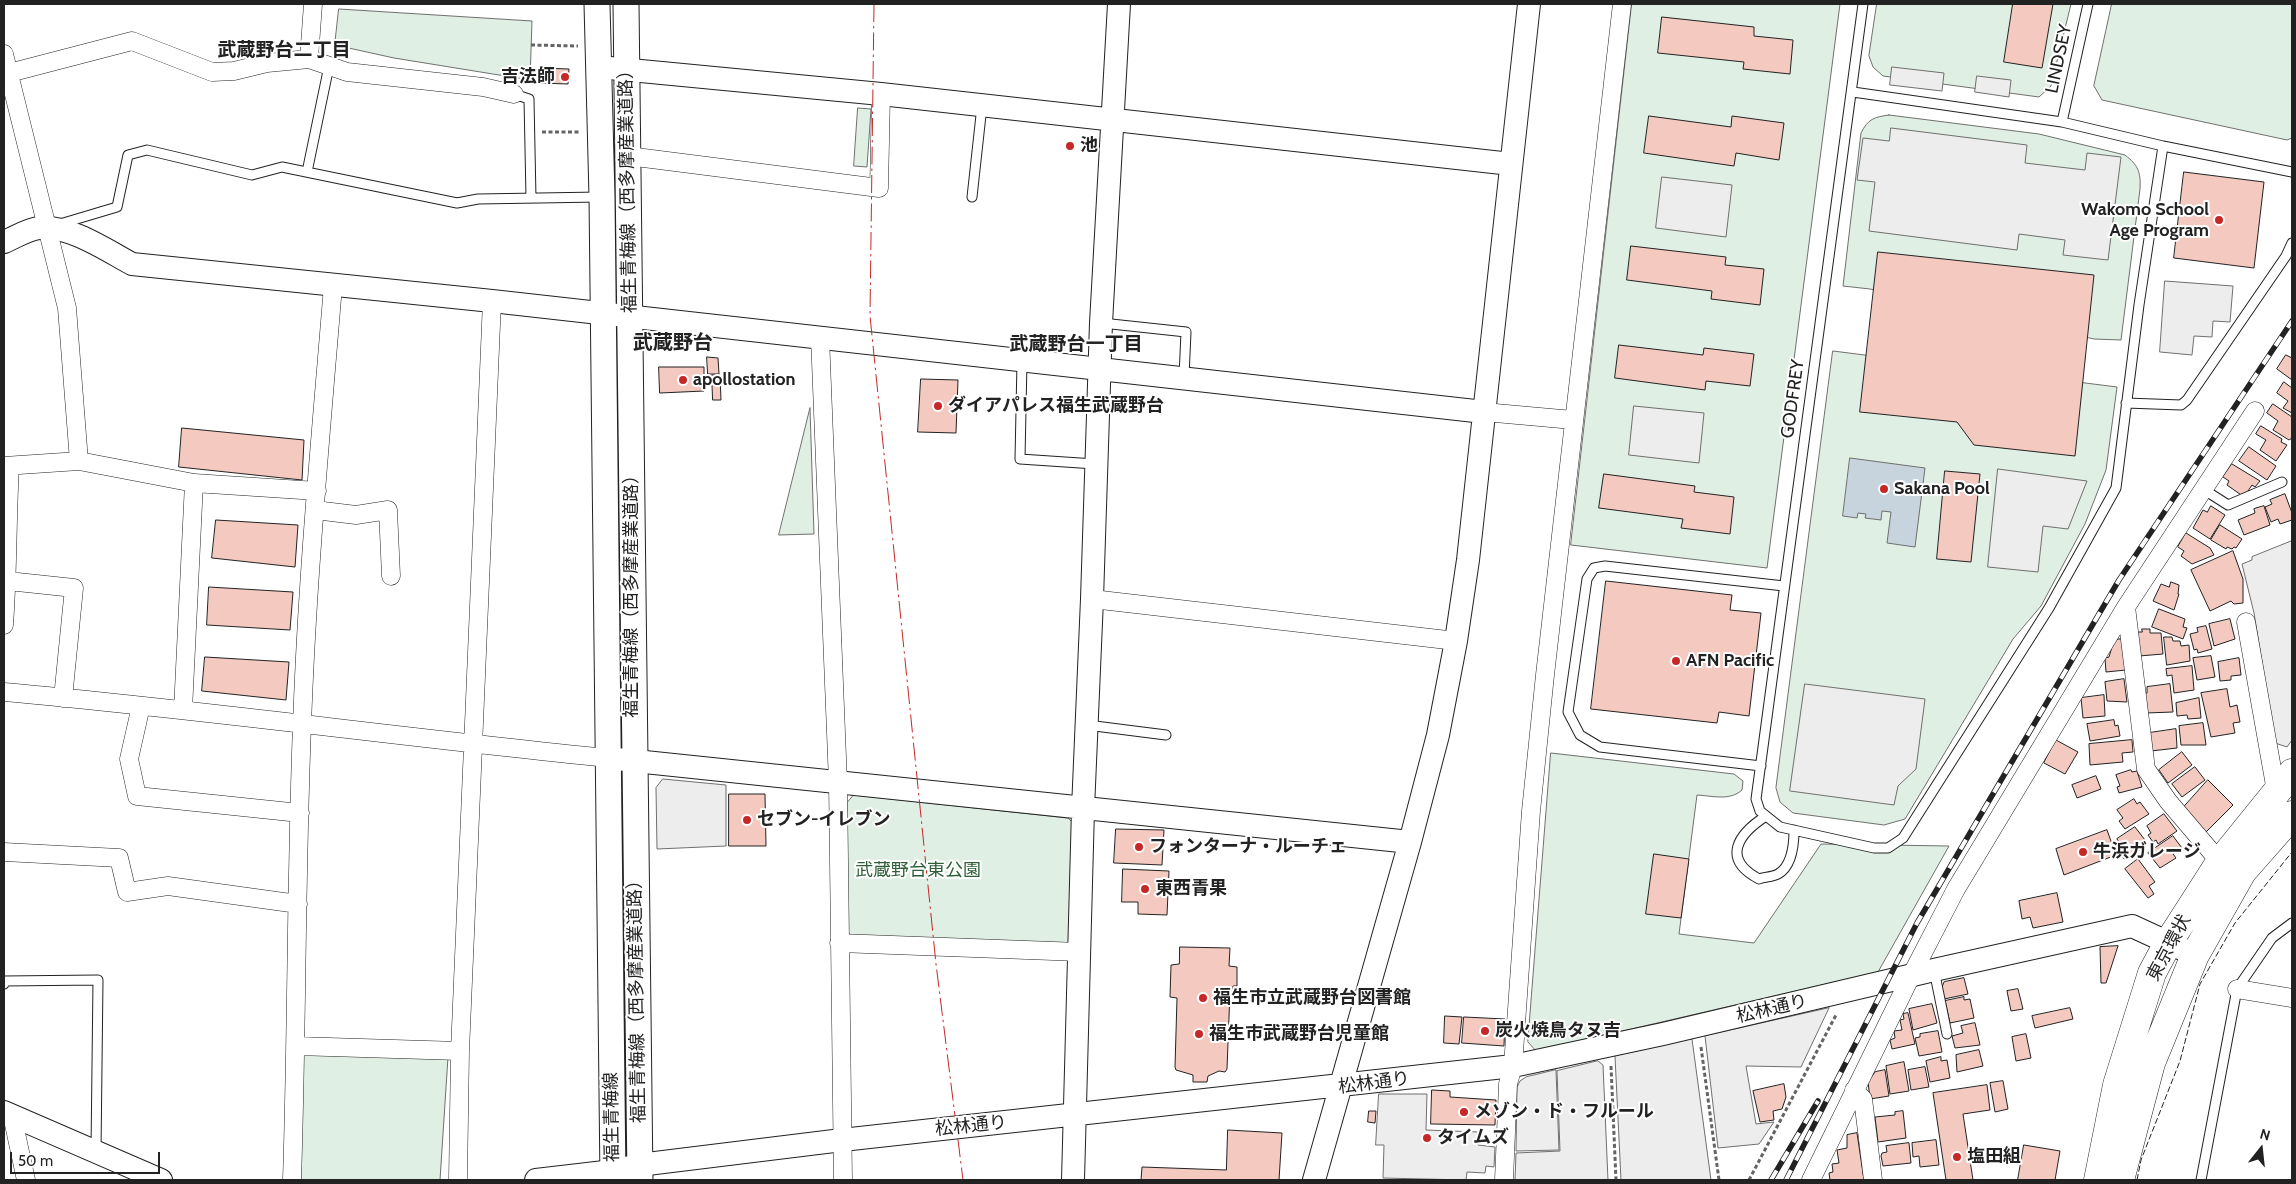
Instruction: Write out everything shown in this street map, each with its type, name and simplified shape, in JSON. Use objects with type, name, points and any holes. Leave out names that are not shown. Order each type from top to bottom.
[{"type":"highway","name":"東京環状","points":[[2098,1180],[2117,1085],[2152,973],[2168,942],[2220,862],[2284,782]]},
{"type":"highway","name":"東京環状","points":[[2120,1180],[2151,1063],[2195,955],[2242,872],[2292,815]]},
{"type":"main road","name":"福生青梅線（西多摩産業道路）","points":[[597,4],[604,315],[612,1054]]},
{"type":"main road","name":"福生青梅線（西多摩産業道路）","points":[[626,4],[640,1173]]},
{"type":"main road","name":"福生青梅線","points":[[612,1054],[613,1176]]},
{"type":"street","points":[[309,59],[313,4]]},
{"type":"street","points":[[1073,1180],[1073,1115],[1092,599],[1095,464],[1101,323],[1120,4]]},
{"type":"street","points":[[1314,1180],[1410,842],[1438,735],[1456,641],[1468,560],[1529,4]]},
{"type":"street","points":[[1504,1180],[1508,1084],[1513,1066],[1531,810],[1573,420],[1622,4]]},
{"type":"street","points":[[9,73],[132,41],[212,72],[234,71],[267,63],[309,59],[347,72],[483,87],[514,94]]},
{"type":"street","points":[[4,54],[9,73],[11,114],[48,228],[67,308],[79,461]]},
{"type":"street","points":[[599,57],[627,68],[1113,119],[1511,164]]},
{"type":"street","points":[[628,156],[879,188],[880,94]]},
{"type":"street","points":[[4,242],[38,228],[48,228],[81,236],[132,264],[492,301],[1484,412],[1573,420]]},
{"type":"street","points":[[292,1180],[302,724],[333,286]]},
{"type":"street","points":[[458,1180],[460,1050],[492,301]]},
{"type":"street","points":[[820,337],[838,782],[842,1180]]},
{"type":"street","points":[[1811,1180],[1854,1090],[1956,889],[2126,607],[2255,411]]},
{"type":"street","points":[[4,625],[8,581],[5,559],[7,466],[79,461],[194,483],[317,491]]},
{"type":"street","points":[[183,710],[194,483]]},
{"type":"street","points":[[316,510],[356,515],[388,510],[391,576]]},
{"type":"street","points":[[8,581],[74,588],[63,698]]},
{"type":"street","points":[[1092,599],[1456,641]]},
{"type":"street","points":[[2126,607],[2146,769],[2168,801],[2220,862]]},
{"type":"street","points":[[2246,622],[2284,782]]},
{"type":"street","points":[[4,692],[183,710],[472,744],[1410,842]]},
{"type":"street","points":[[141,706],[129,759],[137,796],[300,813]]},
{"type":"street","points":[[4,852],[119,858],[128,892],[168,886],[298,904]]},
{"type":"street","name":"松林通り","points":[[536,1180],[640,1173],[842,1140],[1341,1087],[1513,1066],[1610,1046],[2132,926],[2195,955]]},
{"type":"street","points":[[839,943],[1080,952]]},
{"type":"street","points":[[2237,989],[2292,998]]},
{"type":"street","points":[[296,1046],[460,1050]]},
{"type":"street","points":[[1854,1090],[1863,1099],[1873,1180]]},
{"type":"street","points":[[8,1113],[161,1180]]},
{"type":"street","points":[[8,1113],[26,1180]]},
{"type":"lane","name":"GODFREY","points":[[1766,816],[1760,811],[1756,800],[1760,766],[1853,92],[1863,4]]},
{"type":"lane","name":"LINDSEY","points":[[2062,122],[2088,4]]},
{"type":"lane","points":[[307,172],[329,66]]},
{"type":"lane","points":[[1853,92],[2062,122],[2163,146],[2292,172]]},
{"type":"lane","points":[[514,94],[529,99],[531,198]]},
{"type":"lane","points":[[972,197],[982,105]]},
{"type":"lane","points":[[1794,830],[1794,845],[1789,860],[1779,874],[1758,879],[1746,873],[1738,863],[1736,850],[1741,839],[1749,829],[1766,816],[1780,827],[1794,830],[1874,848],[1888,848],[1903,838],[2049,608],[2116,488],[2126,403],[2163,146]]},
{"type":"lane","points":[[48,228],[117,207],[128,155],[147,150],[252,174],[282,167],[457,203],[478,200],[602,197]]},
{"type":"lane","points":[[2126,403],[2180,405],[2187,400],[2286,256],[2292,243]]},
{"type":"lane","points":[[1101,323],[1186,332],[1184,377]]},
{"type":"lane","points":[[1022,360],[1020,459],[1095,464]]},
{"type":"lane","points":[[2203,489],[2228,505],[2282,482]]},
{"type":"lane","points":[[1760,766],[1600,747],[1580,736],[1568,712],[1586,579],[1594,568],[1605,566],[1784,586]]},
{"type":"lane","points":[[1087,725],[1166,735]]},
{"type":"lane","points":[[2201,1180],[2237,989],[2272,938],[2292,923]]},
{"type":"lane","points":[[1934,970],[1947,1034]]},
{"type":"lane","points":[[4,984],[4,981],[98,980],[96,1151]]},
{"type":"path","points":[[531,46],[599,57]]},
{"type":"path","points":[[529,132],[601,132]]},
{"type":"path","points":[[1749,1180],[1839,1010],[1843,992]]},
{"type":"path","points":[[1698,1026],[1719,1180]]},
{"type":"path","points":[[1610,1046],[1616,1180]]},
{"type":"green space","points":[[1632,4],[1840,4],[1767,568],[1571,545]]},
{"type":"green space","points":[[1877,4],[2071,4],[2051,86],[2039,97],[1883,76],[1873,67],[1869,56]]},
{"type":"green space","points":[[2112,4],[2292,4],[2292,138],[2287,140],[2102,100],[2094,86]]},
{"type":"green space","points":[[339,9],[532,21],[530,80],[394,58],[335,45]]},
{"type":"green space","points":[[858,108],[871,109],[867,167],[854,166]]},
{"type":"green space","points":[[1889,115],[2039,134],[2125,155],[2138,169],[2140,189],[2121,340],[2094,339],[1870,289],[1843,286],[1861,133],[1872,120]]},
{"type":"green space","points":[[1833,351],[2117,387],[2106,470],[2085,524],[2041,606],[2013,639],[1905,819],[1884,825],[1793,813],[1780,802],[1776,788]]},
{"type":"green space","points":[[810,408],[814,534],[779,535]]},
{"type":"green space","points":[[1551,753],[1734,774],[1743,781],[1742,790],[1732,796],[1697,795],[1679,934],[1754,943],[1821,844],[1949,846],[1878,972],[1536,1051],[1528,1042]]},
{"type":"green space","name":"武蔵野台東公園","points":[[854,795],[1068,818],[1072,822],[1073,939],[1066,945],[853,937],[846,931],[847,803]]},
{"type":"green space","points":[[300,1053],[448,1057],[440,1180],[299,1180]]},
{"type":"shaded area","points":[[1892,67],[1944,73],[1942,91],[1890,85]]},
{"type":"shaded area","points":[[1977,76],[2011,80],[2009,97],[1975,92]]},
{"type":"shaded area","points":[[1891,128],[2027,145],[2025,163],[2085,170],[2087,153],[2121,157],[2108,260],[2063,255],[2065,240],[2019,234],[2017,250],[1869,231],[1875,182],[1857,180],[1863,138],[1889,141]]},
{"type":"shaded area","points":[[1662,177],[1732,185],[1726,237],[1656,228]]},
{"type":"shaded area","points":[[2165,281],[2233,286],[2230,322],[2213,321],[2212,337],[2194,336],[2192,355],[2160,352]]},
{"type":"shaded area","points":[[1634,406],[1704,413],[1699,463],[1629,455]]},
{"type":"shaded area","name":"Sakana Pool","points":[[1850,458],[1925,468],[1915,547],[1887,543],[1891,512],[1882,511],[1881,520],[1865,518],[1866,514],[1858,513],[1857,518],[1843,516]]},
{"type":"shaded area","points":[[1998,469],[2087,481],[2068,529],[2043,526],[2038,572],[1988,567]]},
{"type":"shaded area","points":[[2292,541],[2292,740],[2287,747],[2275,743],[2254,613],[2242,564],[2252,560],[2252,557]]},
{"type":"shaded area","points":[[1805,684],[1925,699],[1916,769],[1898,786],[1894,805],[1790,791]]},
{"type":"shaded area","points":[[663,779],[726,785],[726,846],[657,849],[656,788]]},
{"type":"shaded area","points":[[1829,1008],[1801,1067],[1746,1066],[1756,1124],[1774,1122],[1759,1144],[1718,1148],[1705,1036]]},
{"type":"shaded area","points":[[1692,1039],[1711,1180],[1621,1180],[1615,1056]]},
{"type":"shaded area","points":[[1598,1061],[1603,1065],[1608,1180],[1515,1180],[1516,1153],[1560,1151],[1557,1071]]},
{"type":"shaded area","points":[[1556,1070],[1559,1150],[1516,1151],[1517,1087],[1520,1081],[1526,1077]]},
{"type":"shaded area","name":"タイムズ","points":[[1379,1094],[1427,1094],[1426,1130],[1479,1132],[1478,1145],[1495,1147],[1494,1167],[1486,1166],[1485,1173],[1467,1172],[1466,1180],[1383,1178],[1384,1145],[1376,1145]]},
{"type":"building","points":[[2013,4],[2053,4],[2042,68],[2004,62]]},
{"type":"building","points":[[1662,17],[1754,27],[1754,36],[1793,40],[1790,74],[1743,69],[1744,62],[1658,53]]},
{"type":"building","points":[[540,68],[569,69],[568,84],[539,83]]},
{"type":"building","points":[[1649,116],[1731,127],[1732,116],[1784,123],[1779,160],[1736,153],[1734,166],[1644,153]]},
{"type":"building","name":"Wakomo School Age Program","points":[[2184,172],[2264,182],[2254,268],[2174,258]]},
{"type":"building","points":[[1631,246],[1726,257],[1725,265],[1764,269],[1760,305],[1711,299],[1712,291],[1627,280]]},
{"type":"building","points":[[1878,252],[2094,275],[2075,456],[1974,445],[1957,422],[1860,412]]},
{"type":"building","points":[[1619,345],[1703,355],[1704,348],[1754,354],[1750,386],[1706,381],[1705,390],[1615,378]]},
{"type":"building","points":[[2286,355],[2292,358],[2292,380],[2277,369]]},
{"type":"building","points":[[707,357],[718,358],[719,374],[708,374]]},
{"type":"building","points":[[659,367],[704,367],[704,391],[660,393]]},
{"type":"building","points":[[712,375],[720,375],[721,400],[713,400]]},
{"type":"building","name":"ダイアパレス福生武蔵野台","points":[[921,379],[958,380],[956,433],[918,432]]},
{"type":"building","points":[[2284,382],[2292,388],[2292,413],[2283,408],[2288,401],[2277,393]]},
{"type":"building","points":[[2273,404],[2292,417],[2292,438],[2289,440],[2273,430],[2278,421],[2267,413]]},
{"type":"building","points":[[2261,426],[2282,439],[2281,442],[2287,445],[2276,461],[2260,450],[2266,440],[2256,434]]},
{"type":"building","points":[[182,428],[304,440],[302,480],[179,467]]},
{"type":"building","points":[[2249,447],[2276,466],[2267,480],[2239,461]]},
{"type":"building","points":[[2232,464],[2260,481],[2255,487],[2252,485],[2244,497],[2227,485],[2229,481],[2223,477]]},
{"type":"building","points":[[1945,471],[1980,474],[1971,562],[1937,559]]},
{"type":"building","points":[[1604,474],[1695,486],[1694,492],[1734,497],[1730,534],[1681,528],[1683,519],[1599,508]]},
{"type":"building","points":[[2285,494],[2292,513],[2292,520],[2280,524],[2278,519],[2271,522],[2265,507],[2272,504],[2270,500]]},
{"type":"building","points":[[2211,506],[2225,515],[2210,539],[2193,528],[2203,510],[2207,512]]},
{"type":"building","points":[[2264,506],[2270,525],[2244,535],[2238,520],[2255,513],[2254,509]]},
{"type":"building","points":[[216,520],[298,525],[295,567],[212,558]]},
{"type":"building","points":[[2220,525],[2242,539],[2236,548],[2227,547],[2226,549],[2211,540]]},
{"type":"building","points":[[2186,533],[2210,548],[2214,555],[2192,564],[2181,556],[2184,551],[2178,547]]},
{"type":"building","points":[[2233,551],[2243,579],[2243,603],[2234,604],[2231,601],[2210,611],[2191,570]]},
{"type":"building","name":"AFN Pacific","points":[[1606,581],[1732,595],[1730,610],[1761,613],[1749,716],[1719,712],[1717,723],[1591,709]]},
{"type":"building","points":[[2171,582],[2179,585],[2179,594],[2174,610],[2153,601],[2161,584],[2169,587]]},
{"type":"building","points":[[209,587],[293,592],[290,630],[207,625]]},
{"type":"building","points":[[2159,609],[2185,619],[2183,627],[2187,628],[2183,639],[2152,627]]},
{"type":"building","points":[[2230,619],[2235,639],[2214,646],[2209,624]]},
{"type":"building","points":[[2206,626],[2212,649],[2198,653],[2197,649],[2194,650],[2190,634],[2198,632],[2197,628]]},
{"type":"building","points":[[2142,629],[2150,629],[2150,633],[2161,633],[2163,654],[2139,656],[2137,632],[2142,632]]},
{"type":"building","points":[[2164,637],[2172,637],[2173,641],[2180,641],[2181,646],[2189,645],[2190,661],[2167,665]]},
{"type":"building","points":[[2123,639],[2126,670],[2106,672],[2105,658],[2109,657],[2114,640]]},
{"type":"building","points":[[2211,656],[2215,677],[2197,680],[2193,658]]},
{"type":"building","points":[[205,657],[289,662],[286,700],[202,691]]},
{"type":"building","points":[[2239,658],[2241,675],[2231,676],[2231,680],[2220,681],[2218,662]]},
{"type":"building","points":[[2192,666],[2194,690],[2174,693],[2172,675],[2167,676],[2166,669]]},
{"type":"building","points":[[2124,679],[2127,702],[2107,701],[2105,682]]},
{"type":"building","points":[[2170,684],[2173,712],[2146,713],[2144,694],[2147,693],[2147,687]]},
{"type":"building","points":[[2227,689],[2230,707],[2237,705],[2240,722],[2233,723],[2235,733],[2211,737],[2201,693]]},
{"type":"building","points":[[2104,695],[2105,716],[2083,718],[2081,698]]},
{"type":"building","points":[[2199,698],[2201,718],[2188,719],[2187,715],[2177,716],[2176,703]]},
{"type":"building","points":[[2114,720],[2115,726],[2118,725],[2120,736],[2090,741],[2087,724]]},
{"type":"building","points":[[2203,723],[2206,745],[2181,745],[2179,726]]},
{"type":"building","points":[[2176,729],[2177,748],[2151,751],[2149,733]]},
{"type":"building","points":[[2056,740],[2078,752],[2065,774],[2044,763]]},
{"type":"building","points":[[2132,740],[2133,752],[2122,753],[2123,762],[2090,765],[2089,744]]},
{"type":"building","points":[[2182,752],[2192,765],[2168,783],[2159,770]]},
{"type":"building","points":[[2195,767],[2205,780],[2182,797],[2172,784]]},
{"type":"building","points":[[2131,770],[2132,772],[2137,771],[2142,787],[2119,793],[2117,787],[2120,786],[2116,775]]},
{"type":"building","points":[[2096,776],[2101,789],[2077,798],[2072,785]]},
{"type":"building","points":[[2208,780],[2233,805],[2206,832],[2183,808]]},
{"type":"building","name":"セブン-イレブン","points":[[729,794],[765,794],[766,846],[729,846]]},
{"type":"building","points":[[2134,799],[2137,804],[2140,802],[2149,814],[2125,829],[2119,821],[2123,818],[2117,810]]},
{"type":"building","points":[[2164,814],[2177,831],[2158,844],[2156,840],[2153,842],[2148,835],[2151,833],[2147,826]]},
{"type":"building","points":[[2135,827],[2145,840],[2139,845],[2141,849],[2124,859],[2117,847],[2121,845],[2117,839]]},
{"type":"building","name":"フォンターナ・ルーチェ","points":[[1116,829],[1164,830],[1162,865],[1114,863]]},
{"type":"building","points":[[2107,830],[2116,855],[2064,875],[2056,849]]},
{"type":"building","points":[[2173,836],[2182,848],[2173,854],[2176,858],[2160,868],[2148,853]]},
{"type":"building","points":[[1654,854],[1689,859],[1681,918],[1646,914]]},
{"type":"building","points":[[2138,859],[2155,882],[2149,886],[2154,894],[2148,898],[2125,869]]},
{"type":"building","points":[[1123,869],[1169,871],[1167,915],[1138,914],[1138,902],[1122,902]]},
{"type":"building","points":[[2057,893],[2063,922],[2033,928],[2030,917],[2022,919],[2019,901]]},
{"type":"building","points":[[2118,946],[2106,983],[2101,983],[2100,947]]},
{"type":"building","points":[[1180,947],[1230,948],[1229,966],[1237,967],[1237,986],[1233,986],[1233,991],[1230,991],[1227,1069],[1225,1072],[1219,1071],[1208,1076],[1207,1082],[1193,1082],[1193,1075],[1176,1070],[1175,1067],[1177,998],[1170,997],[1171,965],[1179,964]]},
{"type":"building","points":[[1964,978],[1968,994],[1944,999],[1942,987],[1944,982]]},
{"type":"building","points":[[2018,989],[2023,1009],[2011,1011],[2007,991]]},
{"type":"building","points":[[1964,997],[1964,1000],[1970,999],[1974,1018],[1950,1023],[1945,1001]]},
{"type":"building","points":[[1932,1004],[1937,1023],[1913,1030],[1909,1009]]},
{"type":"building","points":[[2070,1008],[2073,1019],[2035,1028],[2032,1016]]},
{"type":"building","points":[[1908,1013],[1915,1044],[1892,1049],[1890,1040],[1895,1038],[1894,1031],[1902,1030],[1900,1020],[1904,1019],[1903,1014]]},
{"type":"building","points":[[1445,1016],[1462,1017],[1459,1044],[1444,1043]]},
{"type":"building","points":[[1464,1017],[1505,1019],[1504,1046],[1462,1043]]},
{"type":"building","points":[[1975,1023],[1980,1045],[1955,1048],[1952,1036],[1963,1033],[1961,1026]]},
{"type":"building","points":[[1938,1031],[1942,1052],[1919,1056],[1915,1038],[1920,1037],[1920,1034]]},
{"type":"building","points":[[2026,1034],[2031,1058],[2016,1061],[2012,1037]]},
{"type":"building","points":[[1979,1050],[1983,1066],[1957,1072],[1956,1055]]},
{"type":"building","points":[[1941,1057],[1941,1061],[1947,1060],[1950,1078],[1930,1082],[1926,1061]]},
{"type":"building","points":[[1904,1062],[1909,1091],[1890,1094],[1886,1066]]},
{"type":"building","points":[[1925,1067],[1929,1087],[1911,1090],[1908,1070]]},
{"type":"building","points":[[1885,1070],[1889,1096],[1870,1099],[1868,1082],[1875,1072]]},
{"type":"building","points":[[2003,1081],[2008,1109],[1995,1112],[1990,1083]]},
{"type":"building","points":[[1784,1084],[1786,1097],[1782,1109],[1773,1111],[1774,1120],[1760,1122],[1753,1091]]},
{"type":"building","points":[[1987,1085],[1990,1110],[1963,1114],[1973,1180],[1946,1180],[1933,1093]]},
{"type":"building","name":"メゾン・ド・フルール","points":[[1432,1090],[1450,1091],[1450,1097],[1496,1100],[1495,1125],[1431,1124]]},
{"type":"building","points":[[1369,1111],[1376,1111],[1375,1123],[1368,1122]]},
{"type":"building","points":[[1903,1111],[1906,1138],[1878,1142],[1875,1117],[1895,1115],[1895,1112]]},
{"type":"building","points":[[1228,1130],[1282,1133],[1279,1180],[1141,1180],[1142,1167],[1226,1170]]},
{"type":"building","points":[[1857,1133],[1864,1180],[1830,1180],[1829,1173],[1833,1172],[1832,1164],[1839,1163],[1837,1150],[1847,1148],[1847,1135]]},
{"type":"building","points":[[1936,1140],[1939,1165],[1920,1167],[1919,1156],[1913,1157],[1912,1143]]},
{"type":"building","points":[[1909,1143],[1911,1163],[1883,1166],[1881,1156],[1882,1153],[1887,1152],[1886,1146]]},
{"type":"building","points":[[2024,1145],[2060,1151],[2055,1180],[2018,1180]]},
{"type":"railway","points":[[1786,1180],[1917,923],[2119,580],[2292,321]]},
{"type":"railway","points":[[1771,1180],[1818,1101]]},
{"type":"fence","points":[[2137,1180],[2141,1160],[2180,1061],[2200,984],[2235,923],[2292,852]]},
{"type":"power","points":[[874,4],[870,316],[936,964],[963,1180]]},
{"type":"place","name":"吉法師","points":[[565,77]]},
{"type":"place","name":"池","points":[[1070,146]]},
{"type":"place","name":"Wakomo School Age Program","points":[[2219,220]]},
{"type":"place","name":"apollostation","points":[[683,380]]},
{"type":"place","name":"ダイアパレス福生武蔵野台","points":[[938,406]]},
{"type":"place","name":"Sakana Pool","points":[[1884,489]]},
{"type":"place","name":"AFN Pacific","points":[[1676,661]]},
{"type":"place","name":"セブン-イレブン","points":[[747,820]]},
{"type":"place","name":"フォンターナ・ルーチェ","points":[[1139,847]]},
{"type":"place","name":"牛浜ガレージ","points":[[2083,852]]},
{"type":"place","name":"東西青果","points":[[1145,889]]},
{"type":"place","name":"福生市立武蔵野台図書館","points":[[1203,998]]},
{"type":"place","name":"炭火焼鳥タヌ吉","points":[[1485,1031]]},
{"type":"place","name":"福生市武蔵野台児童館","points":[[1199,1034]]},
{"type":"place","name":"メゾン・ド・フルール","points":[[1464,1112]]},
{"type":"place","name":"タイムズ","points":[[1427,1138]]},
{"type":"place","name":"塩田組","points":[[1957,1157]]},
{"type":"district","name":"武蔵野台二丁目","points":[[284,50]]},
{"type":"district","name":"武蔵野台","points":[[673,343]]},
{"type":"district","name":"武蔵野台一丁目","points":[[1076,344]]}]
